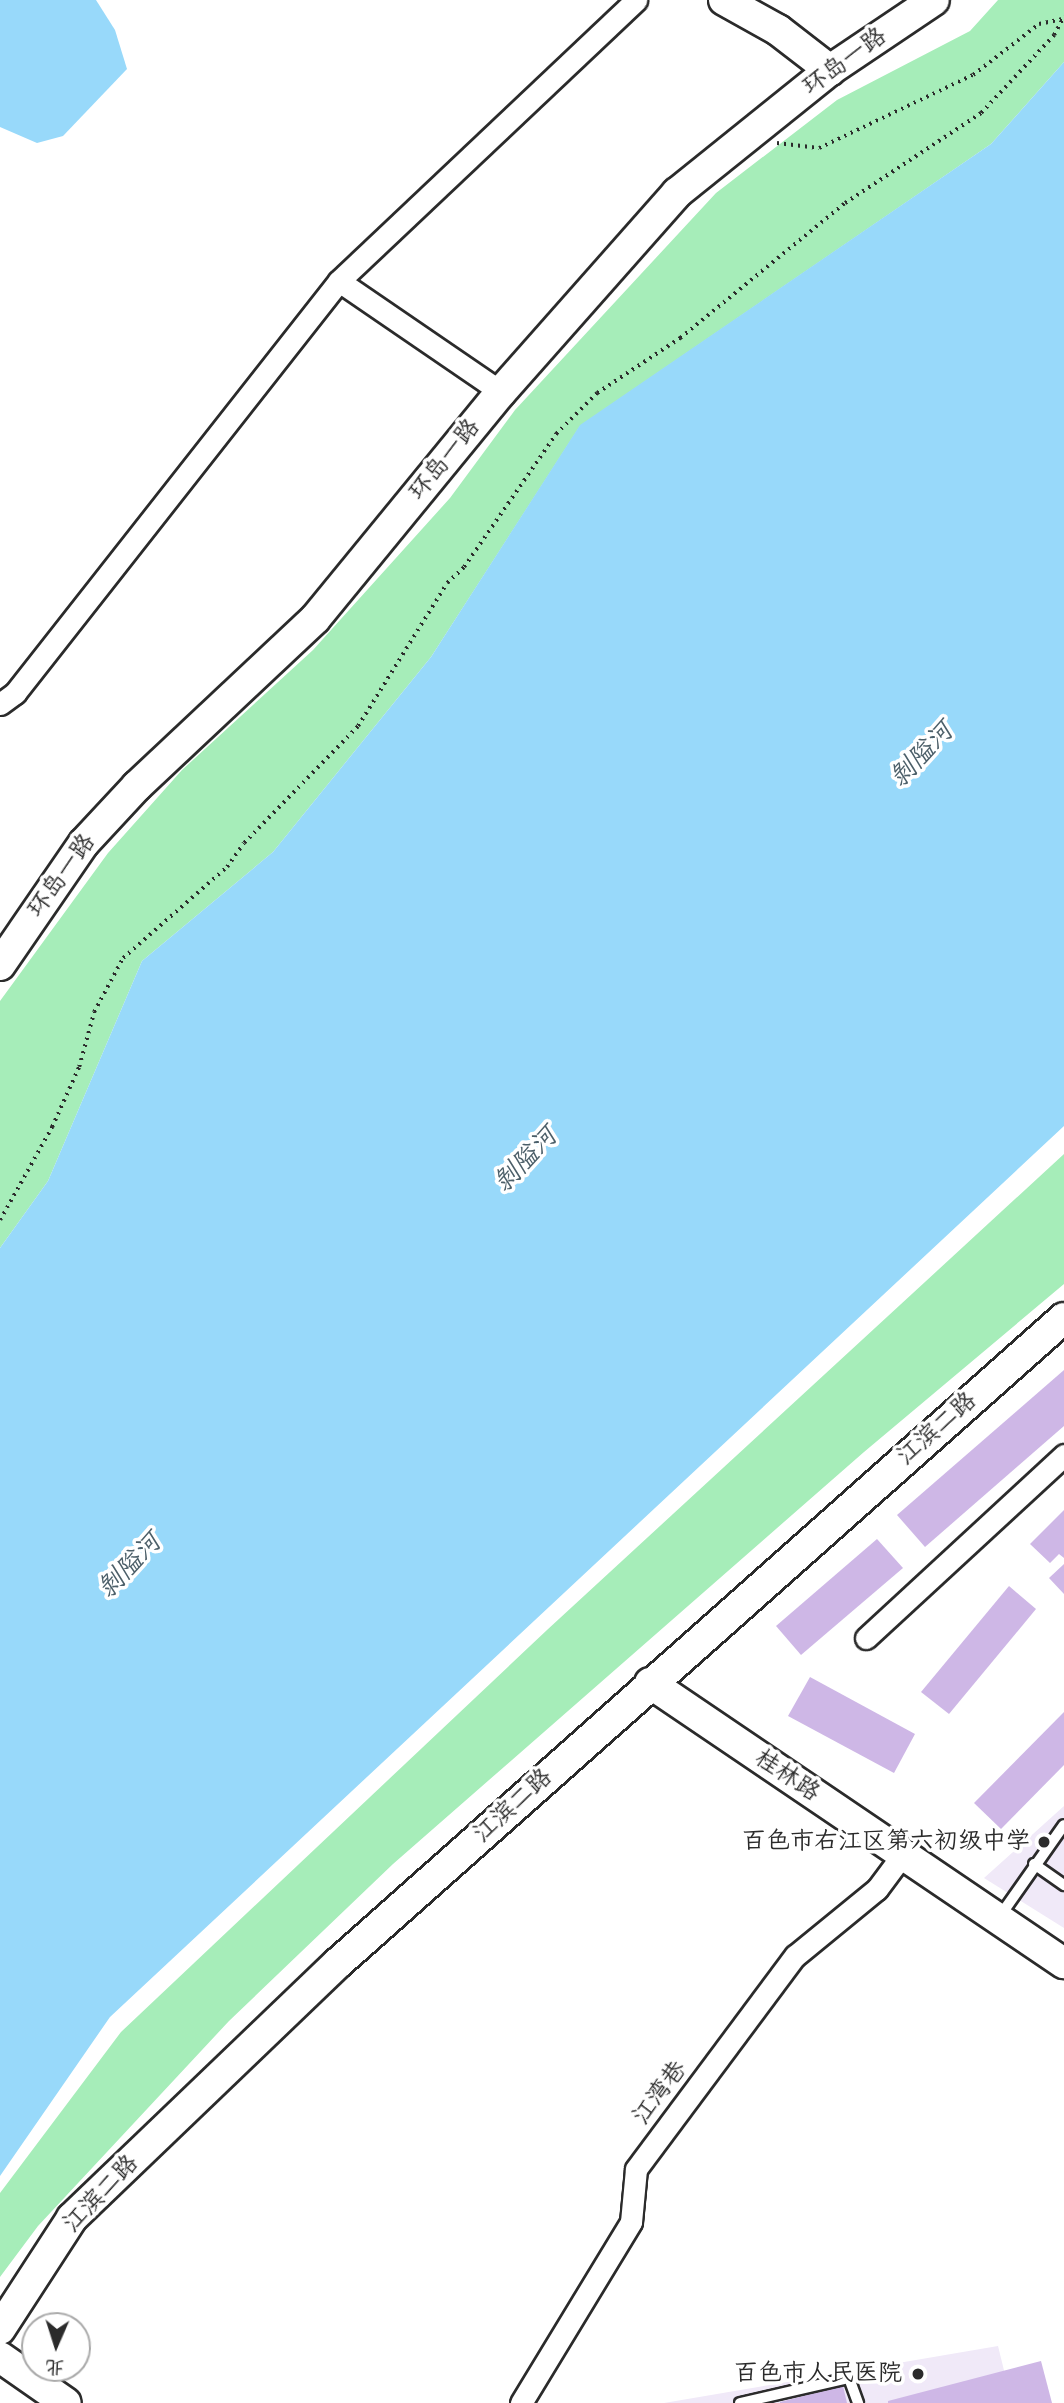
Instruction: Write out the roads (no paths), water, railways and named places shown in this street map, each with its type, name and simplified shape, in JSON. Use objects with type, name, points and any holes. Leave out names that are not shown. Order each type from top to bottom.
[{"type":"street","points":[[0,704],[15,693],[339,281],[636,0]]},
{"type":"street","points":[[724,0],[778,30],[830,70]]},
{"type":"street","name":"环岛一路","points":[[0,965],[84,843],[137,786],[315,620],[501,392],[677,193],[830,70],[934,0]]},
{"type":"street","points":[[339,281],[501,392]]},
{"type":"street","name":"江滨二路","points":[[0,2329],[72,2218],[338,1963],[650,1683],[1064,1318]]},
{"type":"street","points":[[866,1637],[1064,1455]]},
{"type":"street","name":"桂林路","points":[[650,1683],[1064,1963]]},
{"type":"street","name":"江湾巷","points":[[521,2403],[631,2222],[636,2169],[795,1956],[877,1889],[903,1854]]},
{"type":"street","points":[[0,2357],[66,2403]]},
{"type":"lane","points":[[998,1918],[1064,1825]]},
{"type":"lane","points":[[1034,1864],[1064,1885]]},
{"type":"lane","points":[[740,2403],[849,2378],[858,2403]]},
{"type":"water","points":[[0,0],[96,0],[115,30],[127,69],[63,136],[37,143],[0,127]]},
{"type":"water","name":"剥隘河","points":[[1064,62],[1064,1126],[110,2017],[0,2176],[0,1248],[48,1181],[142,961],[273,852],[431,657],[580,425],[991,144]]},
{"type":"place","name":"百色市右江区第六初级中学","points":[[1044,1842]]},
{"type":"place","name":"百色市人民医院","points":[[918,2374]]}]
